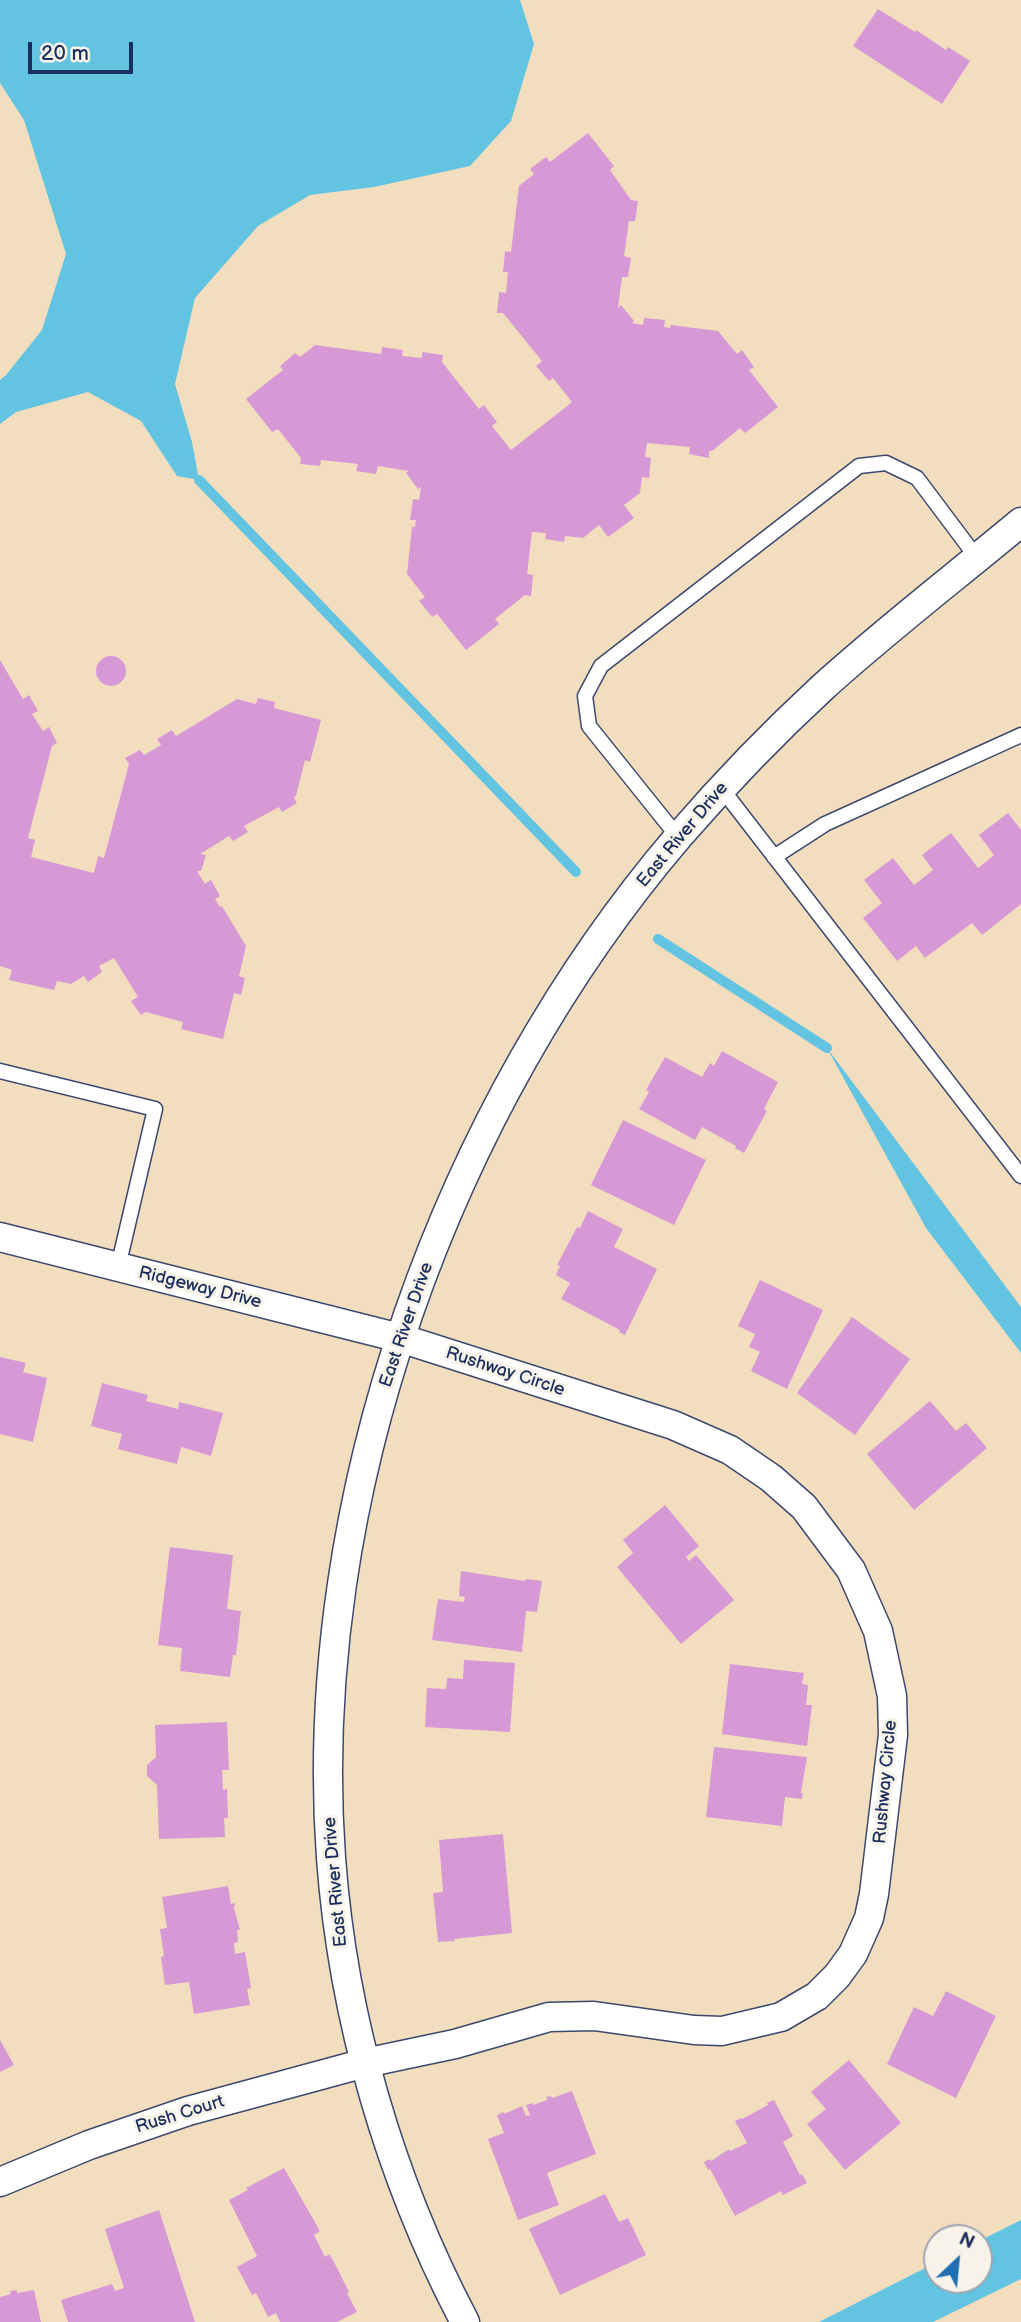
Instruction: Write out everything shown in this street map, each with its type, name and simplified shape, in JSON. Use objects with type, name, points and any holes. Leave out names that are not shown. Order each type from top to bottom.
[{"type":"street","name":"East River Drive","points":[[465,2322],[443,2280],[403,2184],[365,2063],[342,1950],[331,1859],[328,1754],[334,1650],[345,1567],[365,1464],[400,1338],[446,1215],[490,1120],[555,1007],[614,919],[678,838],[748,760],[824,687],[1021,522]]},
{"type":"street","name":"Ridgeway Drive","points":[[0,1237],[400,1338]]},
{"type":"street","name":"Rushway Circle","points":[[365,2063],[455,2044],[549,2017],[593,2016],[694,2030],[722,2031],[781,2017],[817,1996],[837,1976],[853,1954],[869,1918],[880,1853],[893,1735],[892,1696],[878,1631],[862,1590],[851,1570],[804,1507],[771,1478],[730,1450],[674,1425],[400,1338]]},
{"type":"street","name":"Rush Court","points":[[0,2182],[89,2145],[188,2111],[365,2063]]},
{"type":"lane","points":[[678,838],[589,726],[585,696],[601,666],[859,466],[886,463],[917,478],[977,558]]},
{"type":"lane","points":[[774,857],[825,824],[1021,735]]},
{"type":"lane","points":[[722,789],[1021,1176]]},
{"type":"lane","points":[[0,1071],[155,1109],[118,1267]]},
{"type":"water","points":[[0,0],[520,0],[534,44],[511,121],[470,166],[374,187],[310,195],[258,226],[195,298],[175,384],[192,442],[199,480],[177,476],[141,421],[88,392],[16,412],[0,424],[0,380],[42,330],[66,254],[24,120],[0,83]]},
{"type":"water","points":[[827,1048],[1021,1307],[1021,1353],[926,1228]]},
{"type":"water","points":[[1021,2220],[1021,2279],[993,2293],[993,2234]]},
{"type":"water","points":[[923,2269],[923,2294],[990,2294],[933,2322],[819,2322]]},
{"type":"building","points":[[878,9],[946,50],[948,47],[970,61],[942,104],[853,46]]},
{"type":"building","points":[[588,133],[614,166],[610,170],[631,200],[638,201],[635,221],[629,221],[624,256],[631,258],[628,277],[622,277],[618,308],[621,305],[634,321],[632,323],[643,325],[644,318],[665,320],[664,327],[670,328],[671,325],[718,331],[737,354],[742,350],[754,367],[749,370],[778,407],[745,433],[740,428],[709,451],[709,458],[689,454],[690,447],[647,443],[645,457],[651,458],[649,478],[642,477],[640,493],[624,505],[634,518],[608,537],[599,525],[583,538],[565,536],[564,542],[545,539],[546,533],[532,532],[527,574],[533,575],[531,596],[525,595],[495,619],[499,624],[466,650],[437,614],[432,617],[419,601],[425,597],[407,574],[412,527],[415,527],[416,520],[410,520],[413,499],[419,500],[421,487],[418,489],[406,473],[409,471],[378,466],[376,474],[356,471],[358,464],[321,460],[320,466],[300,464],[301,458],[278,429],[272,432],[246,399],[283,370],[280,366],[295,353],[300,357],[315,345],[381,354],[382,347],[403,350],[402,356],[422,358],[422,352],[443,355],[442,362],[479,409],[484,405],[497,422],[492,426],[511,450],[572,402],[553,378],[549,381],[536,366],[542,361],[503,313],[497,313],[499,292],[506,293],[508,272],[503,272],[505,251],[511,252],[519,186],[534,174],[530,169],[546,157],[550,162]]},
{"type":"building","points":[[111,656],[121,661],[126,671],[121,681],[111,686],[101,681],[96,671],[101,661]]},
{"type":"building","points":[[0,660],[23,699],[29,695],[38,711],[32,714],[43,731],[49,727],[57,743],[52,746],[28,838],[35,840],[31,857],[94,873],[98,856],[104,858],[129,764],[125,758],[140,750],[144,755],[161,745],[157,739],[172,730],[176,736],[237,699],[256,704],[258,698],[275,702],[274,708],[321,720],[310,762],[305,760],[294,798],[297,803],[282,812],[279,807],[244,826],[248,832],[233,841],[229,836],[200,854],[206,855],[201,871],[197,871],[205,884],[211,880],[220,896],[215,899],[246,946],[239,976],[245,978],[241,995],[234,993],[223,1039],[181,1029],[183,1022],[146,1012],[141,1015],[131,1001],[138,997],[114,958],[99,966],[102,972],[88,982],[84,976],[71,984],[57,981],[54,990],[9,980],[12,970],[0,966]]},
{"type":"building","points":[[1008,813],[1021,830],[1021,904],[982,935],[972,923],[925,958],[916,946],[897,961],[863,918],[882,903],[864,880],[893,858],[914,885],[933,870],[922,855],[951,833],[978,868],[994,855],[979,835]]},
{"type":"building","points":[[722,1051],[778,1082],[764,1109],[767,1111],[744,1153],[702,1127],[695,1140],[639,1109],[649,1092],[646,1090],[665,1057],[702,1077],[710,1063],[714,1066]]},
{"type":"building","points":[[623,1120],[706,1160],[674,1225],[591,1185]]},
{"type":"building","points":[[588,1211],[623,1229],[614,1247],[657,1269],[625,1335],[561,1299],[570,1283],[556,1275],[560,1266],[557,1265]]},
{"type":"building","points":[[760,1280],[823,1310],[787,1389],[751,1371],[760,1352],[749,1347],[755,1334],[738,1326]]},
{"type":"building","points":[[852,1317],[910,1359],[855,1435],[797,1393]]},
{"type":"building","points":[[0,1357],[26,1363],[23,1372],[47,1378],[33,1442],[0,1434]]},
{"type":"building","points":[[102,1383],[148,1395],[146,1401],[178,1409],[179,1402],[223,1413],[211,1456],[181,1447],[177,1464],[118,1449],[122,1434],[91,1426]]},
{"type":"building","points":[[930,1401],[956,1431],[966,1423],[987,1448],[914,1510],[867,1454]]},
{"type":"building","points":[[665,1505],[699,1546],[686,1557],[689,1561],[696,1555],[734,1600],[681,1644],[617,1567],[633,1553],[623,1540]]},
{"type":"building","points":[[170,1547],[233,1555],[227,1609],[241,1611],[236,1655],[233,1655],[230,1677],[180,1671],[182,1648],[158,1645]]},
{"type":"building","points":[[461,1571],[542,1581],[537,1612],[526,1611],[522,1652],[432,1640],[438,1599],[464,1602],[465,1597],[459,1596]]},
{"type":"building","points":[[464,1660],[515,1663],[510,1732],[425,1727],[427,1688],[446,1689],[447,1678],[463,1679]]},
{"type":"building","points":[[730,1664],[804,1673],[802,1684],[808,1685],[806,1705],[812,1705],[807,1746],[722,1734]]},
{"type":"building","points":[[227,1722],[229,1770],[222,1770],[223,1790],[227,1789],[228,1818],[224,1818],[225,1837],[159,1839],[157,1785],[147,1776],[147,1765],[156,1757],[155,1725]]},
{"type":"building","points":[[714,1747],[807,1757],[802,1799],[785,1797],[782,1826],[706,1817]]},
{"type":"building","points":[[503,1834],[512,1933],[438,1942],[433,1893],[443,1892],[439,1840]]},
{"type":"building","points":[[228,1886],[231,1904],[235,1903],[240,1930],[237,1930],[238,1942],[234,1943],[235,1954],[245,1952],[251,1988],[247,1989],[250,2005],[194,2014],[189,1982],[165,1985],[160,1929],[167,1928],[162,1897]]},
{"type":"building","points":[[946,1991],[996,2016],[956,2098],[887,2064],[914,2007],[933,2016]]},
{"type":"building","points":[[0,2040],[14,2065],[0,2072]]},
{"type":"building","points":[[849,2060],[901,2123],[845,2170],[807,2124],[826,2109],[811,2092]]},
{"type":"building","points":[[572,2091],[596,2154],[547,2173],[559,2205],[518,2220],[488,2139],[504,2133],[497,2115],[522,2106],[526,2116],[530,2115],[526,2105]]},
{"type":"building","points":[[774,2100],[793,2136],[783,2142],[807,2183],[783,2195],[781,2191],[735,2216],[704,2162],[747,2143],[735,2121]]},
{"type":"building","points":[[284,2168],[320,2231],[314,2235],[325,2257],[329,2254],[334,2262],[357,2312],[337,2322],[280,2322],[276,2313],[268,2317],[256,2293],[252,2295],[237,2267],[257,2256],[229,2200]]},
{"type":"building","points":[[605,2194],[619,2222],[628,2218],[646,2255],[560,2295],[529,2229]]},
{"type":"building","points":[[159,2210],[195,2322],[68,2322],[61,2300],[112,2284],[115,2291],[124,2288],[105,2229]]},
{"type":"building","points":[[17,2290],[17,2293],[34,2290],[41,2322],[0,2322],[0,2297]]},
{"type":"waterway","points":[[199,480],[576,872]]},
{"type":"waterway","points":[[658,939],[827,1048]]}]
